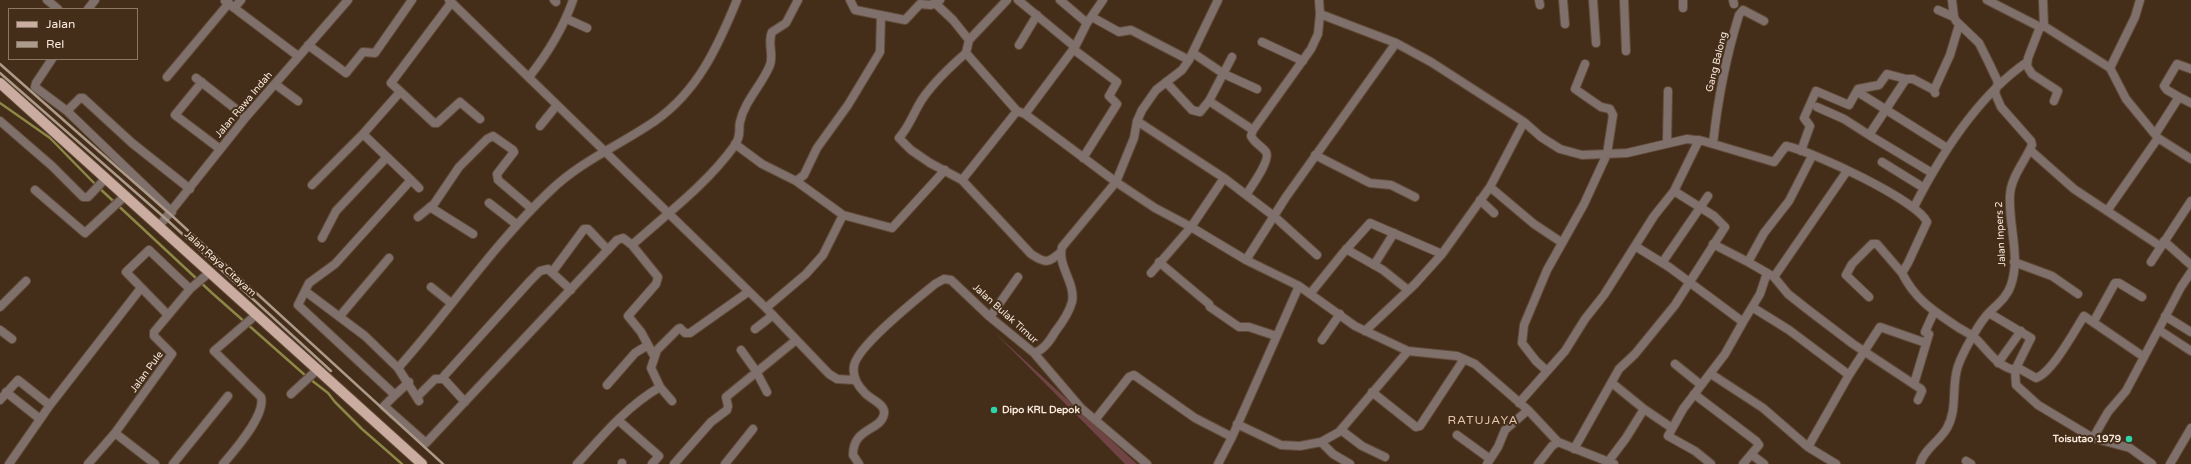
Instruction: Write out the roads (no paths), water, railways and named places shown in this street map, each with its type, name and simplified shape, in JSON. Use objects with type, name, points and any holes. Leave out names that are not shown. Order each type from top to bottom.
[{"type":"main road","name":"Jalan Raya Citayam","points":[[0,82],[104,181],[119,201],[160,225],[206,275],[315,372],[422,464]]},
{"type":"street","points":[[47,0],[57,8]]},
{"type":"street","points":[[89,8],[95,0]]},
{"type":"street","points":[[167,77],[229,4],[241,0]]},
{"type":"street","name":"Jalan Rawa Indah","points":[[160,225],[172,212],[246,117],[348,0]]},
{"type":"street","points":[[308,45],[346,73],[363,52],[375,53],[412,0]]},
{"type":"street","points":[[529,77],[554,44],[567,19],[573,0]]},
{"type":"street","points":[[398,368],[432,329],[451,303],[516,224],[577,168],[604,150],[655,121],[690,88],[719,43],[737,0]]},
{"type":"street","points":[[632,245],[690,194],[736,144],[740,133],[740,122],[751,95],[771,62],[770,42],[772,32],[786,23],[798,0]]},
{"type":"street","points":[[850,0],[854,10],[905,20],[909,18],[920,4],[929,5],[938,2],[969,40]]},
{"type":"street","points":[[1007,0],[969,40],[966,53],[946,71],[923,98],[912,121],[899,138],[911,150],[930,163],[962,180],[1024,243],[1031,254],[1045,261],[1051,261],[1061,252],[1066,242],[1116,182],[1134,138],[1137,121],[1148,100],[1166,82],[1182,70],[1191,56],[1218,0]]},
{"type":"street","points":[[1018,0],[1038,15],[1074,48],[1117,82],[1110,96],[1117,104],[1116,107],[1083,158]]},
{"type":"street","points":[[1060,0],[1089,20],[1119,32],[1131,30],[1191,56],[1224,74],[1257,89]]},
{"type":"street","points":[[962,180],[1021,113],[1074,48],[1102,0]]},
{"type":"street","points":[[1246,195],[1268,157],[1266,152],[1254,143],[1251,136],[1303,61],[1318,34],[1320,14],[1319,0]]},
{"type":"street","points":[[1563,0],[1565,24]]},
{"type":"street","points":[[1593,0],[1596,43]]},
{"type":"street","points":[[1624,0],[1626,51]]},
{"type":"street","points":[[1952,0],[1954,17],[1959,25],[1978,43],[1998,82],[1995,94],[2001,107],[2031,141],[2030,150],[2074,189],[2162,244],[2191,265]]},
{"type":"street","points":[[1986,0],[2042,27],[2110,68],[2126,99],[2157,136],[2191,159]]},
{"type":"street","points":[[1914,207],[1947,148],[1979,107],[2008,74],[2027,62],[2042,27],[2043,0]]},
{"type":"street","points":[[2110,68],[2135,17],[2140,0]]},
{"type":"street","points":[[480,119],[460,102],[434,123],[391,82],[450,1],[766,308],[829,374],[837,379],[854,380],[866,394],[883,407],[885,413],[882,420],[868,429],[855,443],[853,455],[857,463]]},
{"type":"street","points":[[229,4],[298,56]]},
{"type":"street","name":"Gang Balong","points":[[1713,144],[1717,102],[1725,61],[1740,15],[1743,10],[1764,21]]},
{"type":"street","points":[[1938,10],[1954,17]]},
{"type":"street","points":[[1320,14],[1396,43],[1432,62],[1524,122],[1541,137],[1560,149],[1582,155],[1627,153],[1667,142],[1686,139],[1699,140],[1772,162],[1776,161],[1786,146],[1847,171],[1867,180],[1914,207],[1925,219],[1927,225],[1902,273]]},
{"type":"street","points":[[796,181],[804,175],[817,148],[848,105],[880,52],[881,15]]},
{"type":"street","points":[[1019,44],[1038,15]]},
{"type":"street","points":[[567,19],[587,28]]},
{"type":"street","points":[[1801,151],[1810,126],[1804,118],[1816,91],[1849,105],[1858,89],[1880,85],[1887,74],[1906,79],[1913,79],[1935,92],[1950,55],[1959,25]]},
{"type":"street","points":[[1262,42],[1303,61]]},
{"type":"street","points":[[1246,260],[1315,155],[1361,95],[1396,43]]},
{"type":"street","points":[[966,53],[972,62],[1021,113],[1116,182],[1155,208],[1191,227],[1246,260],[1298,286],[1365,331],[1408,351],[1444,353],[1475,364],[1528,410],[1558,442],[1574,450],[1611,463],[1644,409]]},
{"type":"street","points":[[1166,82],[1196,112],[1203,110],[1232,57]]},
{"type":"street","points":[[51,60],[35,85],[67,112],[172,212]]},
{"type":"street","points":[[2027,62],[2029,71],[2032,74],[2058,91],[2054,102]]},
{"type":"street","points":[[1547,371],[1536,361],[1522,343],[1524,325],[1561,242],[1584,204],[1607,154],[1613,111],[1601,107],[1575,89],[1586,64]]},
{"type":"street","points":[[2191,69],[2177,64],[2164,86],[2166,90],[2191,103]]},
{"type":"street","points":[[1870,135],[1906,79]]},
{"type":"street","points":[[220,149],[175,116],[199,80],[246,117]]},
{"type":"street","points":[[276,84],[298,101]]},
{"type":"street","points":[[1667,142],[1668,91]]},
{"type":"street","points":[[312,185],[363,134],[400,92]]},
{"type":"street","points":[[1861,94],[1947,148]]},
{"type":"street","points":[[2107,211],[2157,136],[2179,97]]},
{"type":"street","points":[[67,112],[80,98],[83,98],[132,143],[190,189]]},
{"type":"street","points":[[1209,101],[1254,130]]},
{"type":"street","points":[[540,126],[556,105]]},
{"type":"street","points":[[1817,108],[1844,118],[1932,173]]},
{"type":"street","points":[[0,121],[52,166],[83,197],[88,197],[104,181]]},
{"type":"street","points":[[1137,121],[1224,178],[1275,217],[1317,255]]},
{"type":"street","points":[[1365,331],[1408,290],[1442,254],[1490,187],[1524,122]]},
{"type":"street","points":[[363,134],[419,188]]},
{"type":"street","points":[[418,217],[430,207],[460,168],[487,139],[493,136],[514,152],[497,174],[498,180],[532,209]]},
{"type":"street","points":[[1519,403],[1565,351],[1584,319],[1604,295],[1654,216],[1674,191],[1699,140]]},
{"type":"street","points":[[736,144],[768,168],[796,181],[843,215],[892,228],[945,170]]},
{"type":"street","name":"Jalan Inpers 2","points":[[1920,464],[1930,448],[1947,429],[1952,417],[1958,366],[1989,313],[2003,300],[2010,289],[2014,262],[2010,195],[2015,178],[2030,150]]},
{"type":"street","points":[[1315,155],[1370,183],[1391,185],[1415,197]]},
{"type":"street","points":[[1748,262],[1764,233],[1789,201],[1812,156]]},
{"type":"street","points":[[322,238],[336,211],[387,157]]},
{"type":"street","points":[[1882,162],[1924,188]]},
{"type":"street","points":[[1711,464],[1695,451],[1668,436],[1694,394],[1711,374],[1771,275],[1847,171]]},
{"type":"street","points":[[1151,273],[1191,227],[1224,178]]},
{"type":"street","points":[[395,395],[298,305],[305,290],[317,276],[335,264],[411,180]]},
{"type":"street","points":[[1490,187],[1534,224],[1561,242]]},
{"type":"street","points":[[35,190],[85,233],[119,201]]},
{"type":"street","points":[[1574,450],[1585,427],[1612,383],[1618,369],[1635,354],[1690,284],[1713,244],[1725,227],[1714,216],[1674,191]]},
{"type":"street","points":[[1662,263],[1708,196]]},
{"type":"street","points":[[1480,200],[1494,213]]},
{"type":"street","points":[[2151,262],[2191,201]]},
{"type":"street","points":[[489,203],[516,224]]},
{"type":"street","points":[[430,207],[473,234]]},
{"type":"street","points":[[766,308],[806,274],[823,255],[843,215]]},
{"type":"street","points":[[1310,294],[1346,249],[1370,223],[1442,254]]},
{"type":"street","points":[[553,271],[584,229],[588,229],[608,250]]},
{"type":"street","points":[[1374,265],[1394,233]]},
{"type":"street","points":[[409,382],[384,406],[426,443],[621,238],[632,245],[658,277],[656,284],[628,316],[641,332],[654,356]]},
{"type":"street","points":[[1713,244],[1771,275],[1788,294],[1914,384],[1922,392],[1918,400]]},
{"type":"street","points":[[1869,297],[1846,275],[1852,264],[1872,244],[1878,244],[1902,273],[1914,294],[1934,312],[1974,337],[1998,363],[2007,369],[2020,369],[2036,378],[2042,376],[2084,316],[2094,321],[2144,357]]},
{"type":"street","points":[[1636,246],[1743,322]]},
{"type":"street","points":[[1346,249],[1374,265],[1408,290]]},
{"type":"street","points":[[167,314],[126,272],[149,250],[193,287]]},
{"type":"street","name":"Jalan Bulak Timur","points":[[854,380],[854,365],[864,349],[914,301],[944,279],[951,280],[959,286],[990,317],[1034,353],[1039,352],[1046,345],[1068,312],[1072,302],[1072,287],[1061,258],[1061,252]]},
{"type":"street","points":[[340,316],[389,258]]},
{"type":"street","points":[[1159,262],[1209,304],[1210,307],[1239,327],[1249,327],[1276,336]]},
{"type":"street","points":[[2014,262],[2052,276],[2078,294]]},
{"type":"street","points":[[444,379],[445,374],[540,271],[546,269],[553,271],[571,290]]},
{"type":"street","points":[[2092,438],[2105,415],[2126,391],[2165,316],[2191,272]]},
{"type":"street","name":"Jalan Pule","points":[[115,433],[171,356],[171,353],[153,334],[167,314],[206,275]]},
{"type":"street","points":[[990,317],[1018,277]]},
{"type":"street","points":[[0,307],[26,281]]},
{"type":"street","points":[[2094,321],[2115,284],[2119,283],[2142,297]]},
{"type":"street","points":[[1218,464],[1232,437],[1298,286]]},
{"type":"street","points":[[431,287],[451,303]]},
{"type":"street","points":[[9,464],[40,419],[141,288]]},
{"type":"street","points":[[305,290],[365,336],[398,368],[409,382],[418,399],[435,379],[444,379],[465,402]]},
{"type":"street","points":[[672,401],[660,387],[651,368],[657,350],[678,329],[680,328],[685,333],[690,333],[748,292]]},
{"type":"street","points":[[1752,307],[1789,330],[1849,375]]},
{"type":"street","points":[[1914,384],[1929,334],[1925,332],[1934,312]]},
{"type":"street","points":[[1989,313],[2030,336],[2031,339],[2015,370],[2016,385],[2022,392],[2038,405],[2092,438],[2130,448],[2152,464]]},
{"type":"street","points":[[1322,340],[1340,314]]},
{"type":"street","points":[[755,329],[773,315]]},
{"type":"street","points":[[2165,316],[2191,332]]},
{"type":"street","points":[[223,464],[240,443],[261,411],[263,403],[261,397],[214,352],[217,347],[255,317]]},
{"type":"street","points":[[1808,447],[1849,375],[1882,326],[1926,343]]},
{"type":"street","points":[[0,330],[12,339]]},
{"type":"street","points":[[2159,330],[2191,351]]},
{"type":"street","points":[[1998,363],[2021,331]]},
{"type":"street","points":[[674,464],[711,422],[727,410],[728,406],[726,397],[756,371],[796,340]]},
{"type":"street","points":[[607,385],[635,353],[648,345]]},
{"type":"street","points":[[741,350],[756,371],[767,392]]},
{"type":"street","points":[[1237,424],[1281,445],[1300,446],[1321,442],[1341,430],[1408,351]]},
{"type":"street","points":[[1034,353],[1074,401],[1147,464]]},
{"type":"street","points":[[1372,392],[1416,427],[1420,426],[1464,359]]},
{"type":"street","points":[[1675,364],[1701,385]]},
{"type":"street","points":[[291,394],[315,372]]},
{"type":"street","points":[[1711,374],[1763,408],[1808,447],[1836,464]]},
{"type":"street","points":[[1095,420],[1129,377],[1134,375],[1195,418],[1232,437]]},
{"type":"street","points":[[0,400],[18,380],[47,403]]},
{"type":"street","points":[[1612,383],[1644,409],[1672,428]]},
{"type":"street","points":[[577,464],[618,420],[644,396],[660,387]]},
{"type":"street","points":[[6,392],[40,419]]},
{"type":"street","points":[[1694,394],[1753,437],[1760,445],[1743,464]]},
{"type":"street","points":[[173,464],[228,396]]},
{"type":"street","points":[[1457,435],[1489,462],[1498,447],[1505,430],[1528,410]]},
{"type":"street","points":[[618,420],[659,456],[652,464]]},
{"type":"street","points":[[2170,464],[2191,428]]},
{"type":"street","points":[[726,464],[753,429]]},
{"type":"street","points":[[1341,430],[1362,446],[1385,457]]},
{"type":"street","points":[[88,464],[115,433],[155,464]]},
{"type":"street","points":[[1321,442],[1333,454],[1350,464]]},
{"type":"street","points":[[1538,464],[1552,446],[1558,442]]},
{"type":"street","points":[[1752,455],[1764,464]]},
{"type":"waterway","points":[[0,103],[50,138],[96,185],[212,293],[306,376],[328,393],[362,429],[402,464]]},
{"type":"railway","points":[[0,64],[170,214],[443,464]]},
{"type":"railway","points":[[0,73],[166,219],[331,371]]},
{"type":"place","name":"Dipo KRL Depok","points":[[994,410]]},
{"type":"place","name":"Toisutao 1979","points":[[2129,439]]},
{"type":"district","name":"RATUJAYA","points":[[1483,421]]}]
